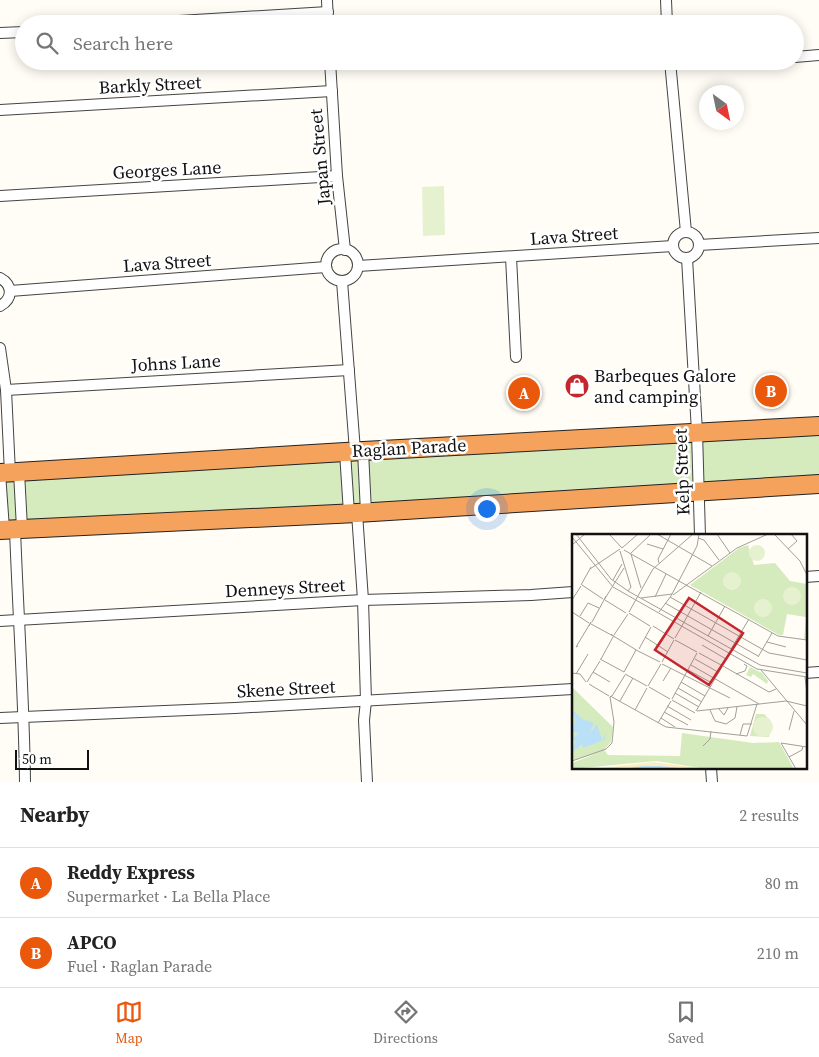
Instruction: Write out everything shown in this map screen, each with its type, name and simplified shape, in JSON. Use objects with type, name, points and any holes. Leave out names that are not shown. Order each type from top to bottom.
[{"type":"highway","name":"Raglan Parade","points":[[8,473],[354,451],[819,426]]},
{"type":"highway","points":[[10,529],[357,513],[819,484]]},
{"type":"street","points":[[278,15],[328,12],[327,0]]},
{"type":"street","points":[[666,0],[667,15]]},
{"type":"street","points":[[0,33],[15,32]]},
{"type":"street","points":[[804,56],[819,55]]},
{"type":"street","name":"Japan Street","points":[[331,70],[337,176],[346,250]]},
{"type":"street","points":[[671,70],[686,232]]},
{"type":"street","name":"Barkly Street","points":[[0,110],[332,91]]},
{"type":"street","name":"Georges Lane","points":[[0,196],[337,176]]},
{"type":"street","points":[[686,232],[694,234],[699,244],[694,255],[687,258],[675,252],[673,246],[675,238],[680,233],[686,232]]},
{"type":"street","points":[[699,244],[819,238]]},
{"type":"street","name":"Lava Street","points":[[358,266],[673,246]]},
{"type":"street","points":[[342,249],[346,250],[354,254],[357,259],[356,274],[347,280],[337,280],[331,277],[326,263],[333,252],[342,249]]},
{"type":"street","points":[[511,256],[516,357]]},
{"type":"street","name":"Kelp Street","points":[[687,258],[700,492],[700,534]]},
{"type":"street","name":"Lava Street","points":[[10,291],[326,267]]},
{"type":"street","points":[[0,278],[6,281],[10,291],[7,302],[0,306]]},
{"type":"street","points":[[342,281],[363,600],[366,701],[364,720],[368,782]]},
{"type":"street","points":[[0,348],[6,390],[4,443],[8,473],[10,529],[24,716],[25,782]]},
{"type":"street","name":"Johns Lane","points":[[6,390],[349,370]]},
{"type":"street","points":[[354,451],[357,513]]},
{"type":"street","points":[[8,473],[10,529]]},
{"type":"street","points":[[806,577],[819,576]]},
{"type":"street","name":"Denneys Street","points":[[0,621],[363,600],[572,592]]},
{"type":"street","points":[[806,673],[819,672]]},
{"type":"street","name":"Skene Street","points":[[0,718],[235,708],[572,689]]},
{"type":"green space","points":[[444,186],[445,235],[423,236],[422,187]]},
{"type":"green space","points":[[819,426],[819,484],[0,530],[0,473]]},
{"type":"place","name":"Barbeques Galore and camping","points":[[577,386]]},
{"type":"place","name":"APCO","points":[[771,391]]},
{"type":"place","name":"Reddy Express","points":[[524,393]]}]
